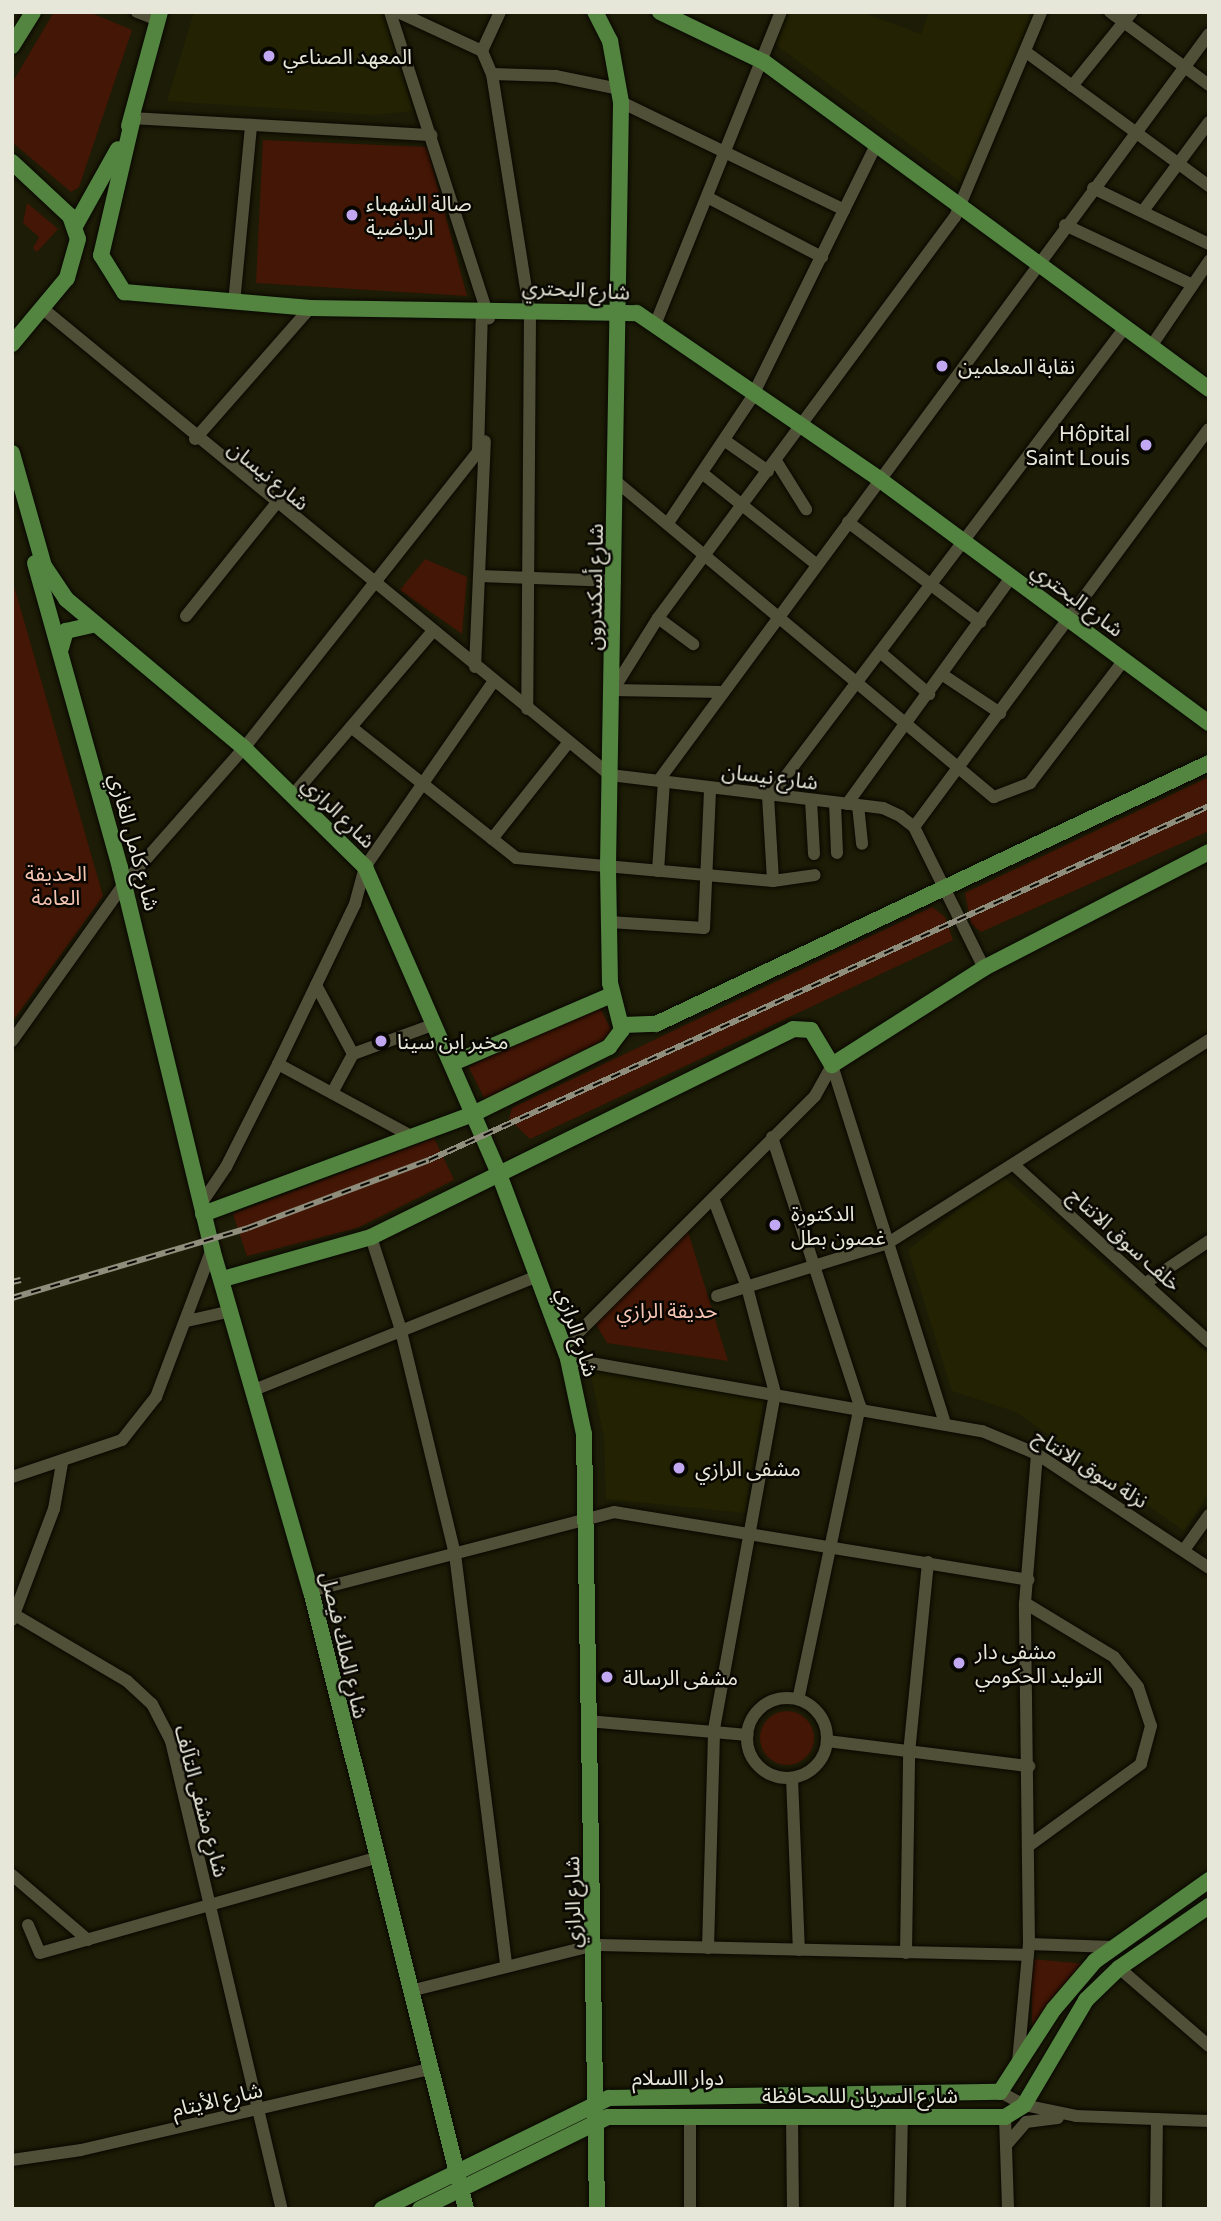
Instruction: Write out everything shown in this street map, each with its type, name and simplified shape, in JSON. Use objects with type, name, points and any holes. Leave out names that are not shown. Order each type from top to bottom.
[{"type":"main road","points":[[12,46],[33,12]]},
{"type":"main road","points":[[668,14],[764,62],[1040,260],[1209,389]]},
{"type":"main road","points":[[12,344],[73,265],[75,226],[133,118],[159,16]]},
{"type":"main road","name":"شارع أسكندرون","points":[[601,17],[620,96],[618,483],[608,865],[612,995],[623,1025]]},
{"type":"main road","name":"شارع البحتري","points":[[133,118],[102,239],[104,269],[133,295],[310,308],[485,311],[529,307],[620,308],[657,320],[1012,576],[1209,723]]},
{"type":"main road","points":[[12,162],[62,206],[75,226]]},
{"type":"main road","points":[[12,453],[44,566],[93,625],[66,631],[61,649]]},
{"type":"main road","name":"شارع كامل الغازي","points":[[12,484],[61,649],[124,884],[202,1209]]},
{"type":"main road","name":"شارع الرازي","points":[[93,625],[244,748],[365,867],[453,1063],[499,1174],[566,1353],[584,1434],[597,2209]]},
{"type":"main road","points":[[202,1209],[473,1114],[609,1047],[623,1025],[656,1024],[946,892],[1209,762]]},
{"type":"main road","points":[[223,1279],[371,1237],[793,1029],[810,1030],[832,1065],[984,968],[1209,852]]},
{"type":"main road","points":[[453,1063],[612,995]]},
{"type":"main road","name":"شارع الملك فيصل","points":[[202,1209],[311,1591],[373,1859],[466,2209]]},
{"type":"main road","points":[[1000,2092],[1017,2071],[1054,2009],[1113,1947],[1209,1880]]},
{"type":"main road","points":[[1005,2117],[1024,2105],[1086,2000],[1119,1969],[1209,1906]]},
{"type":"main road","name":"دوار االسلام","points":[[382,2209],[458,2182],[595,2102],[1000,2092]]},
{"type":"main road","name":"شارع السريان لللمحافظة","points":[[420,2209],[458,2182],[608,2118],[690,2115],[1005,2117]]},
{"type":"street","points":[[136,12],[159,16]]},
{"type":"street","points":[[390,12],[432,135],[485,311],[475,667]]},
{"type":"street","points":[[398,12],[482,51],[492,74],[529,307],[527,709]]},
{"type":"street","points":[[482,51],[500,12]]},
{"type":"street","points":[[657,320],[764,62],[781,12]]},
{"type":"street","points":[[613,690],[657,618],[963,205],[1041,12]]},
{"type":"street","points":[[1110,12],[1128,17],[1186,69],[1209,85]]},
{"type":"street","points":[[1072,86],[1128,17]]},
{"type":"street","points":[[658,871],[661,780],[1065,225],[1142,132],[1209,34]]},
{"type":"street","points":[[1026,52],[1142,132],[1209,186]]},
{"type":"street","points":[[492,74],[556,76],[620,96],[726,153],[844,210]]},
{"type":"street","points":[[133,118],[432,135]]},
{"type":"street","points":[[1143,211],[1209,122]]},
{"type":"street","points":[[234,303],[251,125]]},
{"type":"street","points":[[668,523],[755,391],[877,143]]},
{"type":"street","points":[[1093,188],[1209,244]]},
{"type":"street","points":[[707,197],[822,257]]},
{"type":"street","points":[[1065,225],[1193,285]]},
{"type":"street","points":[[1152,345],[1208,265]]},
{"type":"street","name":"شارع نيسان","points":[[42,308],[195,439],[493,682]]},
{"type":"street","points":[[195,439],[310,308]]},
{"type":"street","points":[[12,1041],[124,884],[244,748],[375,587],[478,452],[485,311]]},
{"type":"street","points":[[773,881],[769,797],[1126,326]]},
{"type":"street","points":[[984,968],[914,827],[1209,429]]},
{"type":"street","points":[[724,440],[772,466],[806,509]]},
{"type":"street","points":[[702,473],[817,564]]},
{"type":"street","points":[[618,483],[857,682],[962,764],[994,797],[1026,788],[1124,660]]},
{"type":"street","points":[[186,616],[275,505]]},
{"type":"street","points":[[848,522],[980,621]]},
{"type":"street","points":[[479,576],[615,581]]},
{"type":"street","points":[[836,853],[847,804],[943,675],[1012,576]]},
{"type":"street","points":[[657,618],[693,644]]},
{"type":"street","points":[[292,796],[432,632]]},
{"type":"street","points":[[880,652],[929,694]]},
{"type":"street","points":[[943,675],[1000,713]]},
{"type":"street","points":[[202,1209],[226,1167],[316,985],[365,867],[493,682],[610,775]]},
{"type":"street","points":[[613,690],[723,692]]},
{"type":"street","points":[[351,727],[516,858],[608,865],[704,877],[773,881],[815,874]]},
{"type":"street","points":[[492,839],[568,743]]},
{"type":"street","name":"شارع نيسان","points":[[610,775],[769,797],[883,808],[914,827]]},
{"type":"street","points":[[609,922],[704,928],[704,877],[710,788]]},
{"type":"street","points":[[811,800],[814,854]]},
{"type":"street","points":[[847,804],[862,844]]},
{"type":"street","points":[[316,985],[354,1054]]},
{"type":"street","points":[[332,1093],[354,1054],[435,1024]]},
{"type":"street","points":[[718,1296],[888,1243],[1015,1166],[1209,1040]]},
{"type":"street","points":[[278,1064],[413,1137]]},
{"type":"street","points":[[566,1353],[772,1137],[816,1096],[832,1065]]},
{"type":"street","points":[[832,1065],[944,1420]]},
{"type":"street","points":[[772,1137],[860,1406],[798,1699]]},
{"type":"street","name":"خلف سوق الانتاج","points":[[1015,1166],[1209,1342]]},
{"type":"street","points":[[708,1948],[715,1729],[775,1393],[747,1287],[713,1198]]},
{"type":"street","points":[[371,1237],[400,1327],[455,1554],[506,1965]]},
{"type":"street","points":[[1146,1283],[1209,1241]]},
{"type":"street","points":[[12,1477],[62,1463],[122,1440],[156,1397],[212,1249]]},
{"type":"street","points":[[254,1390],[400,1327],[538,1276]]},
{"type":"street","points":[[187,1321],[231,1311]]},
{"type":"street","name":"نزلة سوق الانتاج","points":[[566,1353],[775,1393],[944,1420],[1037,1454],[1209,1568]]},
{"type":"street","points":[[1017,2071],[1029,1950],[1030,1845],[1025,1603],[1037,1454]]},
{"type":"street","points":[[13,1618],[17,1594],[54,1509],[62,1463]]},
{"type":"street","points":[[311,1591],[586,1517],[614,1512],[829,1544],[1028,1580]]},
{"type":"street","points":[[1184,1550],[1209,1515]]},
{"type":"street","points":[[906,1953],[909,1753],[928,1562]]},
{"type":"street","points":[[1025,1603],[1114,1657],[1138,1687],[1151,1726],[1141,1764],[1030,1845]]},
{"type":"street","name":"شارع مشفى التآلف","points":[[13,1618],[90,1654],[152,1704],[171,1741],[282,2209]]},
{"type":"street","points":[[798,1699],[819,1714],[827,1741],[815,1767],[792,1778],[762,1770],[747,1735],[760,1709],[798,1699]]},
{"type":"street","points":[[588,1721],[715,1729],[747,1735]]},
{"type":"street","points":[[827,1741],[1029,1766]]},
{"type":"street","points":[[792,1778],[799,1950]]},
{"type":"street","name":"شارع مشفى التآلف","points":[[211,1907],[373,1859]]},
{"type":"street","points":[[12,1875],[88,1940]]},
{"type":"street","points":[[28,1925],[35,1952],[211,1907]]},
{"type":"street","points":[[410,1991],[594,1945],[906,1953],[1113,1947]]},
{"type":"street","points":[[1119,1969],[1209,2046]]},
{"type":"street","name":"شارع الأيتام","points":[[12,2160],[259,2109],[428,2069]]},
{"type":"street","points":[[1000,2092],[1024,2105],[1076,2116]]},
{"type":"street","points":[[690,2115],[690,2209]]},
{"type":"street","points":[[792,2116],[793,2209]]},
{"type":"street","points":[[900,2209],[902,2116]]},
{"type":"street","points":[[1006,2147],[1026,2122],[1076,2116],[1208,2121]]},
{"type":"street","points":[[1005,2117],[1009,2209]]},
{"type":"street","points":[[1156,2209],[1157,2119]]},
{"type":"shaded area","name":"المعهد الصناعي","points":[[194,12],[384,12],[413,111],[375,115],[167,101]]},
{"type":"shaded area","points":[[786,12],[861,12],[921,34],[929,12],[1034,12],[967,187],[775,44]]},
{"type":"shaded area","points":[[1001,1175],[1209,1354],[1209,1493],[1184,1531],[1016,1412],[952,1391],[908,1250]]},
{"type":"shaded area","name":"مشفى الرازي","points":[[589,1367],[764,1397],[745,1513],[606,1499],[604,1437]]},
{"type":"green space","points":[[54,12],[89,12],[132,30],[79,187],[71,192],[12,142],[12,83]]},
{"type":"green space","name":"صالة الشهباء الرياضية","points":[[263,140],[427,147],[467,296],[256,283]]},
{"type":"green space","points":[[27,203],[58,229],[37,252],[33,248],[39,237],[23,223]]},
{"type":"green space","points":[[425,559],[467,577],[462,634],[400,590]]},
{"type":"green space","name":"الحديقة العامة","points":[[12,579],[103,896],[12,1022]]},
{"type":"green space","points":[[1209,777],[1209,831],[981,932],[971,924],[965,893]]},
{"type":"green space","points":[[932,907],[945,917],[953,940],[530,1139],[509,1119],[512,1108]]},
{"type":"green space","points":[[597,1002],[614,1035],[485,1100],[469,1067]]},
{"type":"green space","points":[[434,1138],[454,1180],[357,1228],[247,1256],[233,1214]]},
{"type":"green space","name":"حديقة الرازي","points":[[685,1222],[728,1361],[607,1343],[596,1324]]},
{"type":"green space","points":[[787,1711],[806,1719],[814,1738],[806,1757],[787,1765],[768,1757],[760,1738],[768,1719]]},
{"type":"green space","points":[[1032,1959],[1086,1964],[1060,1989],[1032,2035]]},
{"type":"railway","points":[[12,1298],[248,1228],[429,1160],[1209,806]]},
{"type":"railway","points":[[12,1282],[21,1280]]},
{"type":"place","name":"المعهد الصناعي","points":[[269,56]]},
{"type":"place","name":"صالة الشهباء الرياضية","points":[[352,215]]},
{"type":"place","name":"نقابة المعلمين","points":[[942,366]]},
{"type":"place","name":"Hôpital Saint Louis","points":[[1146,445]]},
{"type":"place","name":"مخبر ابن سينا","points":[[381,1041]]},
{"type":"place","name":"الدكتورة غصون بطل","points":[[775,1225]]},
{"type":"place","name":"مشفى الرازي","points":[[679,1468]]},
{"type":"place","name":"مشفى دار التوليد الحكومي","points":[[959,1663]]},
{"type":"place","name":"مشفى الرسالة","points":[[607,1677]]}]
